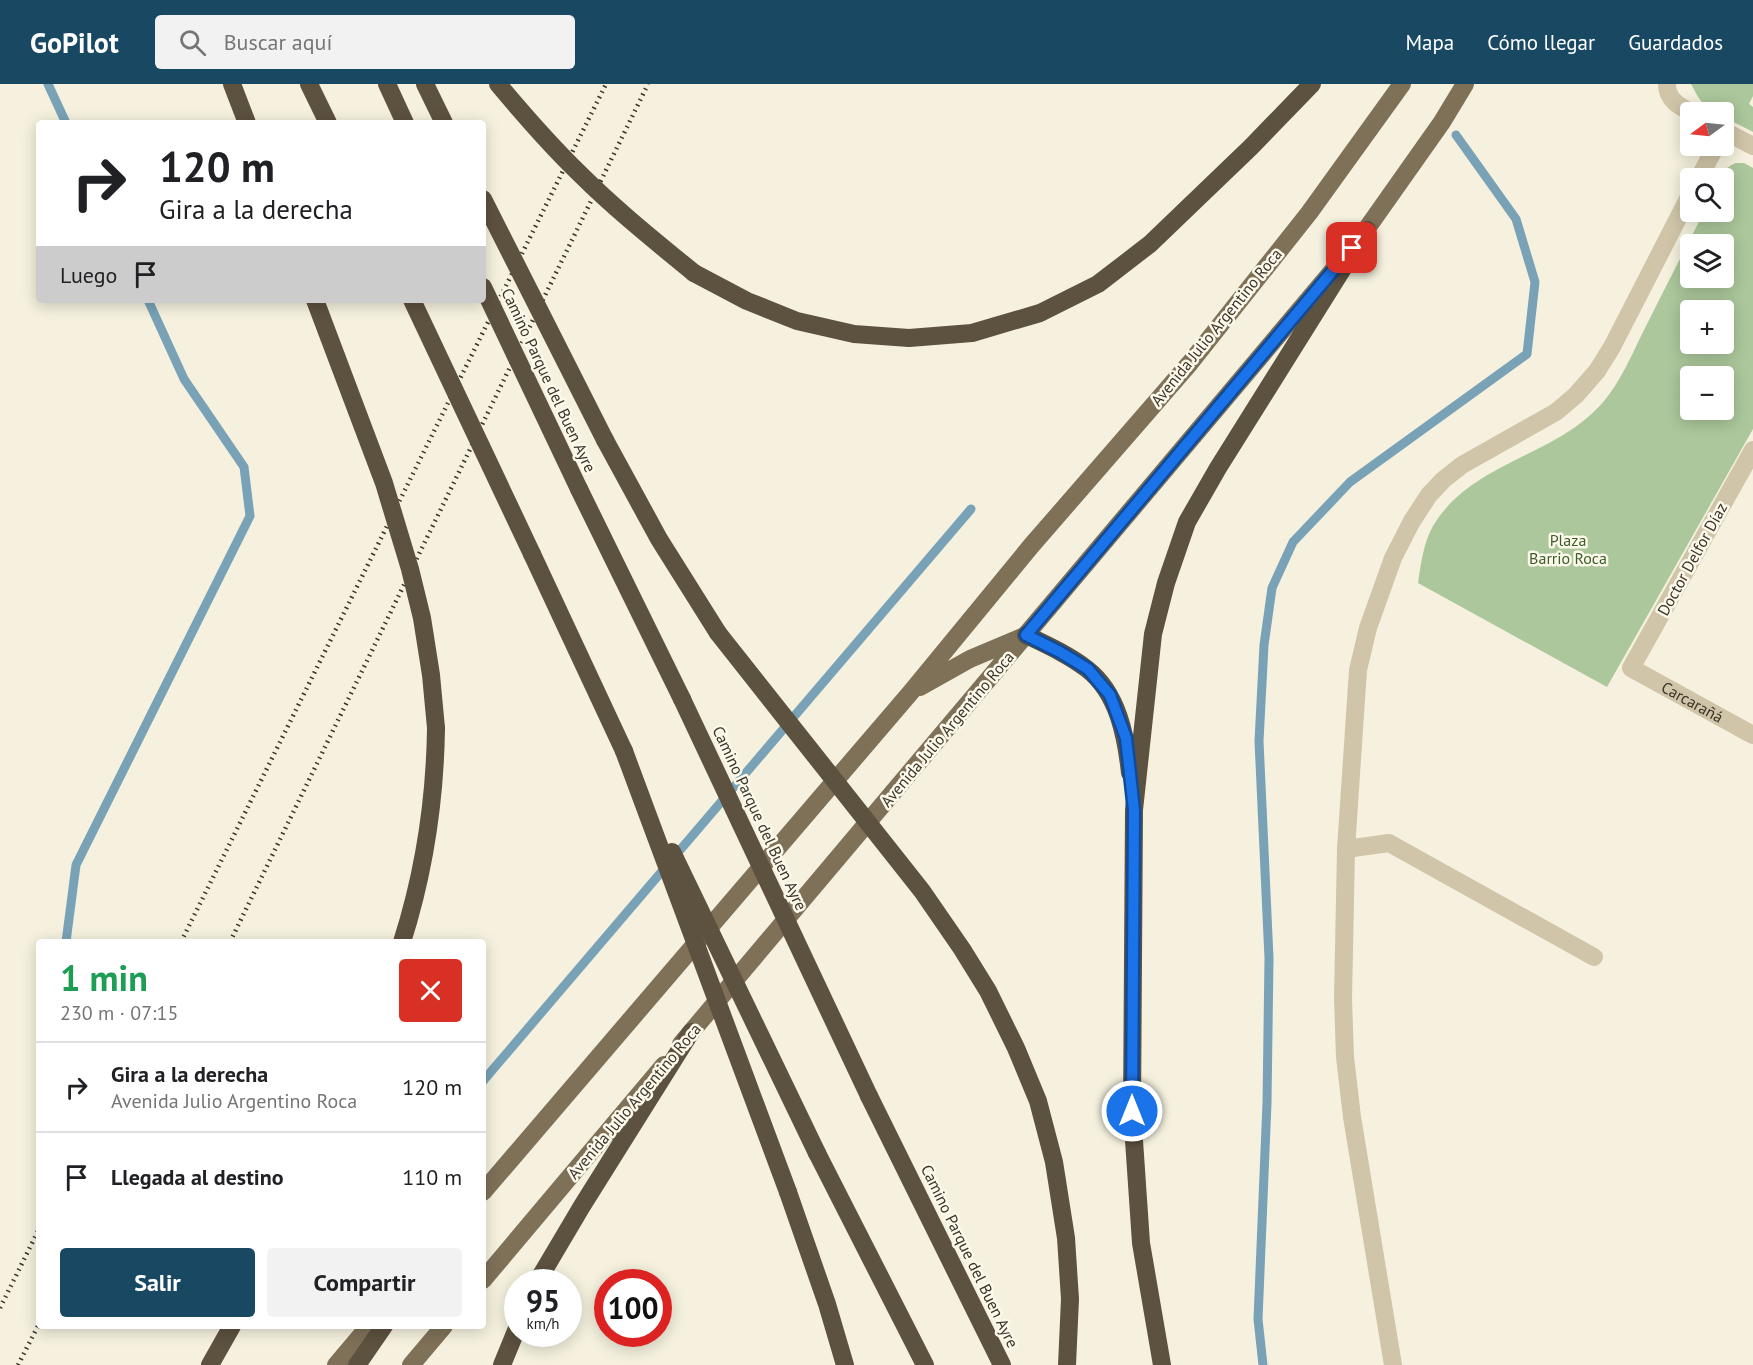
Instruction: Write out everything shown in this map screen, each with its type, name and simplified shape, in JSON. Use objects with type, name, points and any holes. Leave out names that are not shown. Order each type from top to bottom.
[{"type":"highway","points":[[232,84],[246,120]]},
{"type":"highway","points":[[309,84],[327,120]]},
{"type":"highway","points":[[425,84],[443,120]]},
{"type":"highway","points":[[498,84],[525,117],[578,172],[635,225],[694,273],[747,301],[797,321],[854,334],[909,338],[972,333],[1040,313],[1098,284],[1150,244],[1251,147],[1312,84]]},
{"type":"highway","points":[[387,86],[404,120]]},
{"type":"highway","points":[[486,206],[605,441],[659,539],[718,633],[922,891],[988,992],[1016,1048],[1038,1101],[1054,1162],[1066,1238],[1070,1299],[1067,1365]]},
{"type":"highway","points":[[1162,1365],[1141,1243],[1132,1111],[1134,810],[1153,634],[1166,583],[1188,522],[1218,468],[1367,230]]},
{"type":"highway","name":"Camino Parque del Buen Ayre","points":[[486,293],[682,699],[869,1096],[1002,1365]]},
{"type":"highway","points":[[316,303],[384,483],[411,569],[431,675],[436,728],[431,809],[420,870],[403,939]]},
{"type":"highway","points":[[413,303],[621,745],[817,1153],[925,1365]]},
{"type":"highway","points":[[1026,635],[1088,669],[1110,695],[1126,738],[1134,810]]},
{"type":"highway","points":[[621,745],[788,1192],[827,1304],[844,1365]]},
{"type":"highway","points":[[545,1269],[691,1032]]},
{"type":"highway","points":[[210,1365],[230,1329]]},
{"type":"highway","points":[[357,1365],[382,1329]]},
{"type":"highway","points":[[502,1365],[509,1347]]},
{"type":"main road","name":"Avenida Julio Argentino Roca","points":[[486,1188],[911,692],[1031,546],[1190,363],[1309,213],[1402,84]]},
{"type":"main road","name":"Avenida Julio Argentino Roca","points":[[486,1276],[1367,230],[1442,123],[1465,84]]},
{"type":"main road","points":[[911,692],[970,659],[1026,635]]},
{"type":"main road","points":[[336,1365],[366,1329]]},
{"type":"main road","points":[[411,1365],[441,1329]]},
{"type":"street","points":[[1667,84],[1667,93],[1680,107]]},
{"type":"street","points":[[1734,136],[1753,146]]},
{"type":"street","points":[[1393,1365],[1352,1117],[1345,1057],[1343,999],[1346,849],[1359,670],[1368,628],[1394,558],[1412,520],[1429,495],[1462,465],[1556,412],[1576,395],[1597,371],[1612,346],[1680,214]]},
{"type":"street","name":"Doctor Delfor Díaz","points":[[1631,668],[1753,450]]},
{"type":"street","name":"Carcarañá","points":[[1631,668],[1753,735]]},
{"type":"street","points":[[1346,849],[1389,843],[1594,957]]},
{"type":"green space","points":[[1691,84],[1753,84],[1753,96],[1749,104],[1753,107],[1753,132],[1734,122],[1734,102],[1703,102]]},
{"type":"green space","name":"Plaza Barrio Roca","points":[[1736,163],[1744,163],[1753,168],[1753,429],[1607,687],[1418,583],[1423,554],[1433,526],[1450,504],[1470,487],[1563,435],[1585,420],[1604,401],[1626,367],[1680,260],[1680,288],[1734,288],[1734,234],[1693,234],[1699,222],[1734,222],[1734,168],[1727,168]]},
{"type":"waterway","points":[[48,84],[65,120]]},
{"type":"waterway","points":[[1263,1365],[1258,1319],[1267,1103],[1269,958],[1259,741],[1264,645],[1272,588],[1293,542],[1350,482],[1527,354],[1535,282],[1516,219],[1456,135]]},
{"type":"waterway","points":[[66,939],[76,865],[250,516],[244,467],[184,379],[149,303]]},
{"type":"waterway","points":[[486,1077],[971,509]]},
{"type":"railway","points":[[182,939],[606,84]]},
{"type":"railway","points":[[231,939],[648,84]]},
{"type":"railway","points":[[0,1308],[36,1235]]},
{"type":"railway","points":[[18,1365],[36,1329]]},
{"type":"route","points":[[1132,1111],[1134,810],[1126,738],[1110,695],[1088,669],[1026,635],[1352,248]]}]
